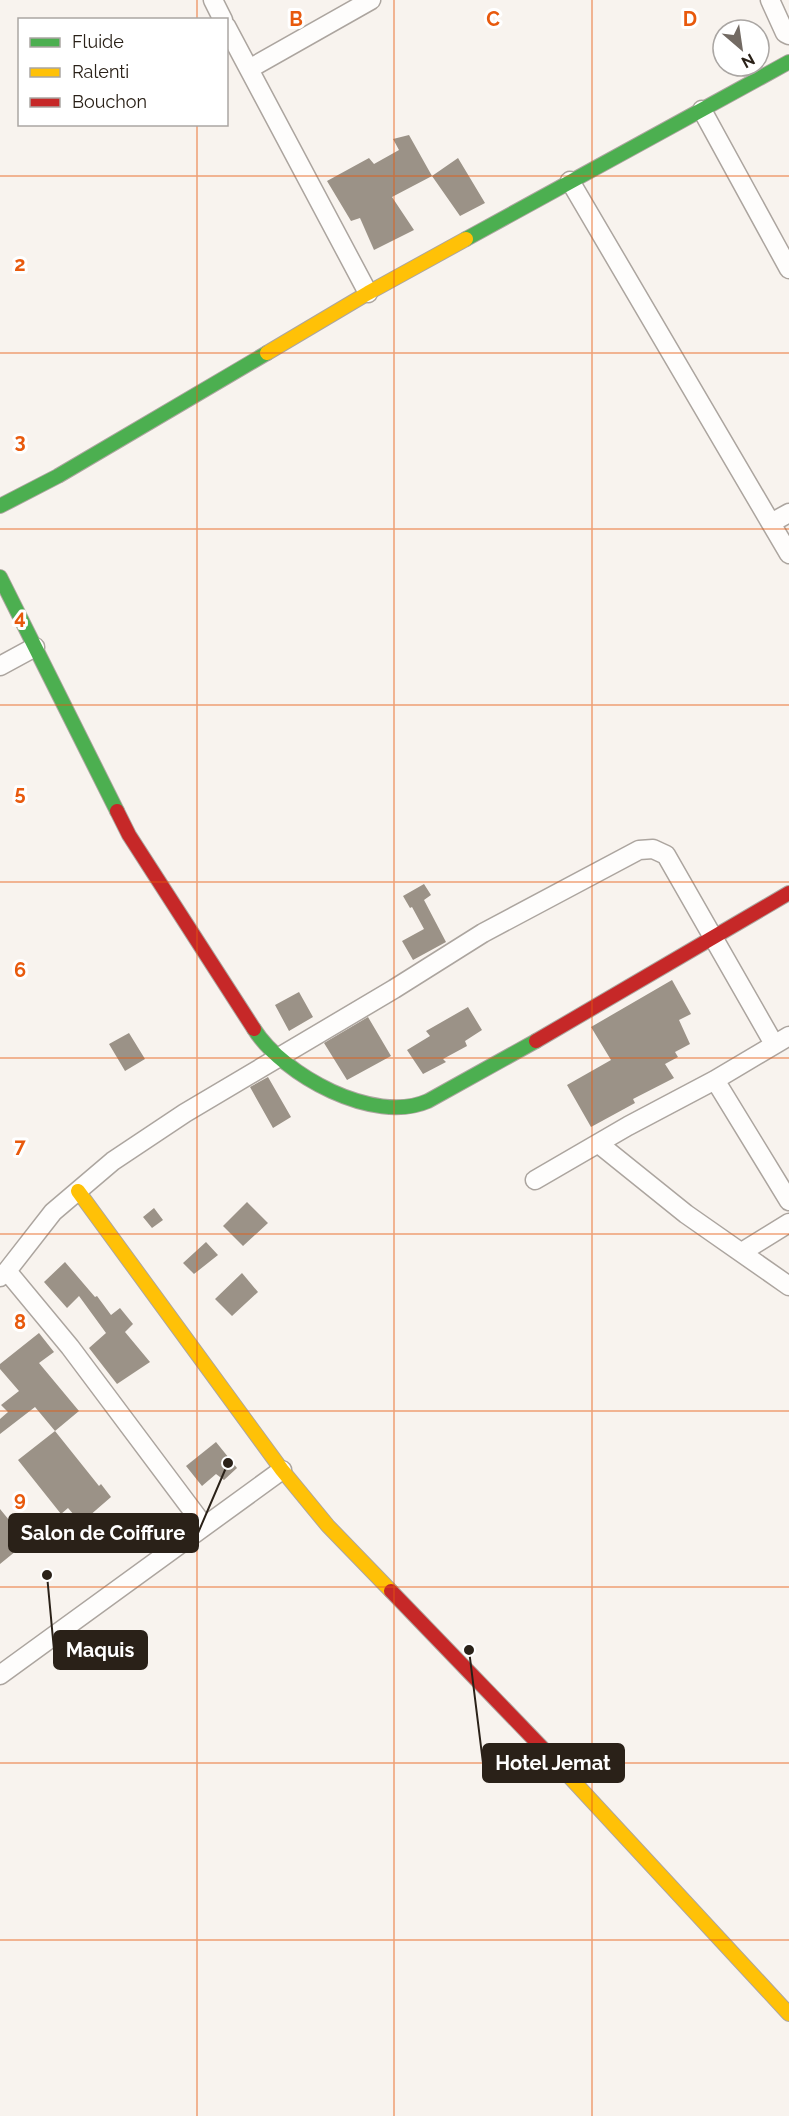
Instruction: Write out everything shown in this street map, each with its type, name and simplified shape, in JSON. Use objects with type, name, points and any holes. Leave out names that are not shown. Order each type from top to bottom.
[{"type":"street","points":[[213,0],[222,18]]},
{"type":"street","points":[[249,69],[371,0]]},
{"type":"street","points":[[770,0],[785,33],[789,35]]},
{"type":"street","points":[[228,30],[368,293]]},
{"type":"street","points":[[0,506],[58,476],[368,293],[789,62]]},
{"type":"street","points":[[702,110],[789,269]]},
{"type":"street","points":[[570,181],[789,554]]},
{"type":"street","points":[[771,523],[789,513]]},
{"type":"street","points":[[0,577],[129,835],[254,1029],[277,1057],[304,1075],[364,1104],[415,1107],[521,1050],[789,893]]},
{"type":"street","points":[[0,666],[34,647]]},
{"type":"street","points":[[204,1526],[70,1347],[3,1274],[53,1212],[113,1161],[185,1113],[394,989],[483,933],[639,850],[653,849],[666,855],[714,939],[782,1040],[535,1180]]},
{"type":"street","points":[[715,1080],[789,1201]]},
{"type":"street","points":[[598,1144],[686,1214],[789,1286]]},
{"type":"street","points":[[78,1191],[282,1470],[328,1526],[520,1724],[789,2014]]},
{"type":"street","points":[[742,1252],[789,1223]]},
{"type":"street","points":[[2,1669],[282,1470]]},
{"type":"building","points":[[409,135],[432,176],[392,197],[414,230],[374,250],[360,218],[351,221],[327,181],[369,158],[374,164],[399,150],[393,139]]},
{"type":"building","points":[[458,158],[485,203],[460,216],[432,176]]},
{"type":"building","points":[[424,884],[431,895],[424,900],[446,942],[413,960],[402,941],[424,929],[403,896]]},
{"type":"building","points":[[672,980],[691,1014],[679,1020],[690,1044],[675,1052],[678,1057],[665,1064],[674,1078],[633,1099],[635,1103],[591,1127],[567,1085],[611,1060],[591,1027]]},
{"type":"building","points":[[299,992],[313,1017],[289,1031],[275,1005]]},
{"type":"building","points":[[468,1007],[482,1030],[465,1041],[467,1046],[443,1059],[446,1062],[423,1074],[407,1050],[430,1036],[426,1031]]},
{"type":"building","points":[[368,1017],[391,1056],[347,1080],[324,1043]]},
{"type":"building","points":[[129,1033],[145,1059],[125,1071],[109,1044]]},
{"type":"building","points":[[268,1077],[291,1117],[273,1128],[250,1087]]},
{"type":"building","points":[[247,1202],[268,1223],[243,1246],[223,1226]]},
{"type":"building","points":[[154,1208],[163,1220],[152,1228],[143,1217]]},
{"type":"building","points":[[206,1242],[218,1255],[194,1274],[183,1263]]},
{"type":"building","points":[[65,1262],[95,1297],[97,1296],[111,1315],[120,1308],[133,1324],[125,1332],[150,1362],[117,1384],[89,1348],[106,1333],[79,1296],[67,1308],[44,1282]]},
{"type":"building","points":[[242,1273],[258,1292],[232,1316],[215,1299]]},
{"type":"building","points":[[39,1333],[54,1352],[39,1363],[79,1411],[55,1431],[35,1407],[0,1434],[0,1419],[8,1412],[1,1405],[19,1391],[0,1369],[0,1364]]},
{"type":"building","points":[[55,1431],[99,1486],[101,1484],[111,1497],[81,1523],[68,1508],[61,1514],[18,1460]]},
{"type":"building","points":[[216,1442],[237,1468],[224,1480],[216,1474],[202,1486],[186,1466]]},
{"type":"building","points":[[0,1509],[27,1542],[0,1564]]},
{"type":"traffic: fast","points":[[466,239],[789,62]]},
{"type":"traffic: fast","points":[[0,506],[58,476],[267,353]]},
{"type":"traffic: fast","points":[[0,577],[117,811]]},
{"type":"traffic: fast","points":[[254,1029],[286,1063],[308,1078],[357,1101],[382,1106],[406,1107],[428,1101],[536,1041]]},
{"type":"traffic: slow","points":[[267,353],[368,293],[466,239]]},
{"type":"traffic: slow","points":[[78,1191],[282,1470],[328,1526],[391,1591]]},
{"type":"traffic: slow","points":[[553,1759],[789,2014]]},
{"type":"traffic: jam","points":[[117,811],[129,835],[254,1029]]},
{"type":"traffic: jam","points":[[536,1041],[789,893]]},
{"type":"traffic: jam","points":[[391,1591],[553,1759]]},
{"type":"place","name":"Salon de Coiffure","points":[[228,1463]]},
{"type":"place","name":"Maquis","points":[[47,1575]]},
{"type":"place","name":"Hotel Jemat","points":[[469,1650]]}]
